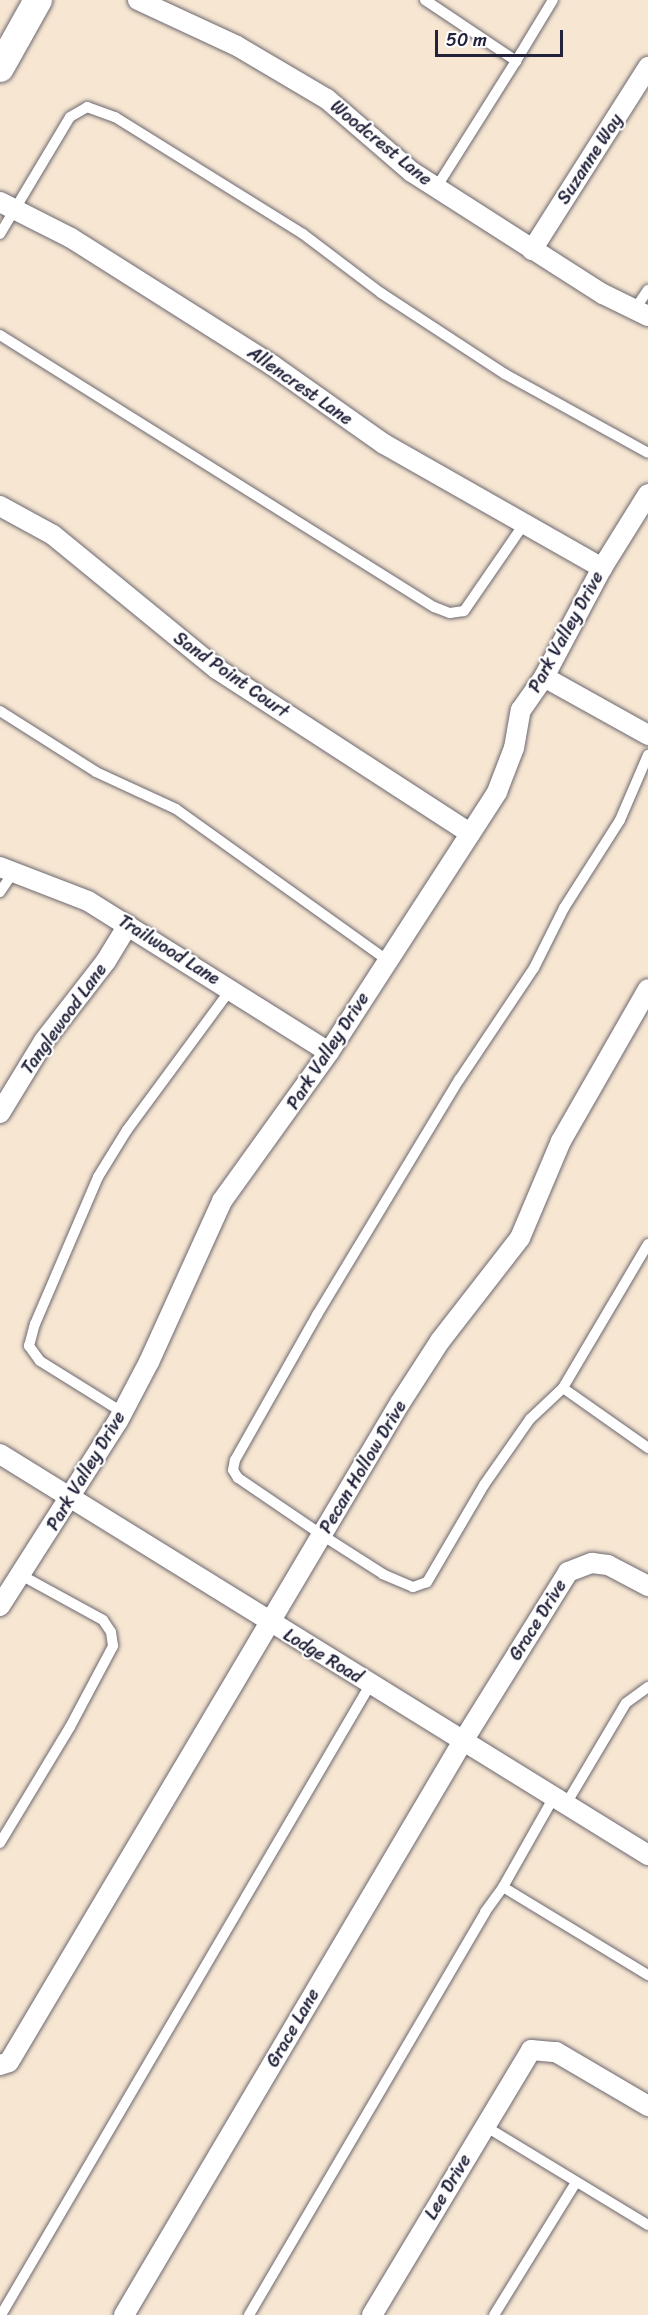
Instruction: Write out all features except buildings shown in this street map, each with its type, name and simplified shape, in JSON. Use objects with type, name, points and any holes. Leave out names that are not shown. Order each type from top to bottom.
[{"type":"main road","points":[[0,68],[38,0]]},
{"type":"street","name":"Woodcrest Lane","points":[[138,0],[237,46],[327,99],[436,188],[532,250],[642,313]]},
{"type":"street","name":"Suzanne Way","points":[[532,250],[648,67]]},
{"type":"street","name":"Allencrest Lane","points":[[7,205],[72,238],[272,365],[384,444],[602,568]]},
{"type":"street","name":"Park Valley Drive","points":[[0,1606],[122,1412],[222,1201],[329,1052],[497,792],[514,748],[521,710],[544,677],[602,568],[648,494]]},
{"type":"street","name":"Sand Point Court","points":[[0,506],[53,535],[217,669],[470,833]]},
{"type":"street","points":[[544,677],[648,735]]},
{"type":"street","name":"Trailwood Lane","points":[[6,870],[88,900],[329,1052]]},
{"type":"street","name":"Tanglewood Lane","points":[[0,1113],[44,1041],[106,961],[128,925]]},
{"type":"street","name":"Pecan Hollow Drive","points":[[0,2065],[9,2062],[269,1623],[440,1341],[520,1238],[561,1141],[648,989]]},
{"type":"street","name":"Lodge Road","points":[[0,1454],[269,1623],[648,1855]]},
{"type":"street","name":"Grace Drive","points":[[463,1741],[568,1572],[592,1563],[608,1565],[648,1586]]},
{"type":"street","name":"Grace Lane","points":[[124,2315],[463,1741]]},
{"type":"street","name":"Lee Drive","points":[[372,2315],[531,2050],[556,2052],[648,2106]]},
{"type":"lane","points":[[425,0],[516,61]]},
{"type":"lane","points":[[436,188],[553,0]]},
{"type":"lane","points":[[0,234],[7,205],[70,117],[87,107],[115,117],[303,234],[381,293],[505,374],[648,453]]},
{"type":"lane","points":[[642,313],[648,290]]},
{"type":"lane","points":[[0,334],[434,608],[450,613],[464,611],[524,524]]},
{"type":"lane","points":[[0,711],[96,772],[176,809],[387,960]]},
{"type":"lane","points":[[648,755],[620,820],[564,908],[534,968],[459,1080],[235,1460],[233,1470],[238,1478],[383,1574],[413,1587],[427,1582],[484,1485],[523,1429],[563,1388],[648,1244]]},
{"type":"lane","points":[[0,892],[6,870]]},
{"type":"lane","points":[[122,1412],[40,1361],[29,1346],[98,1177],[127,1130],[231,989]]},
{"type":"lane","points":[[563,1388],[648,1448]]},
{"type":"lane","points":[[0,1843],[113,1646],[111,1632],[103,1620],[19,1574]]},
{"type":"lane","points":[[1,2315],[370,1684]]},
{"type":"lane","points":[[249,2315],[485,1911],[626,1703],[639,1690],[648,1687]]},
{"type":"lane","points":[[503,1887],[648,1976]]},
{"type":"lane","points":[[484,2126],[648,2226]]},
{"type":"lane","points":[[494,2315],[576,2182]]}]
